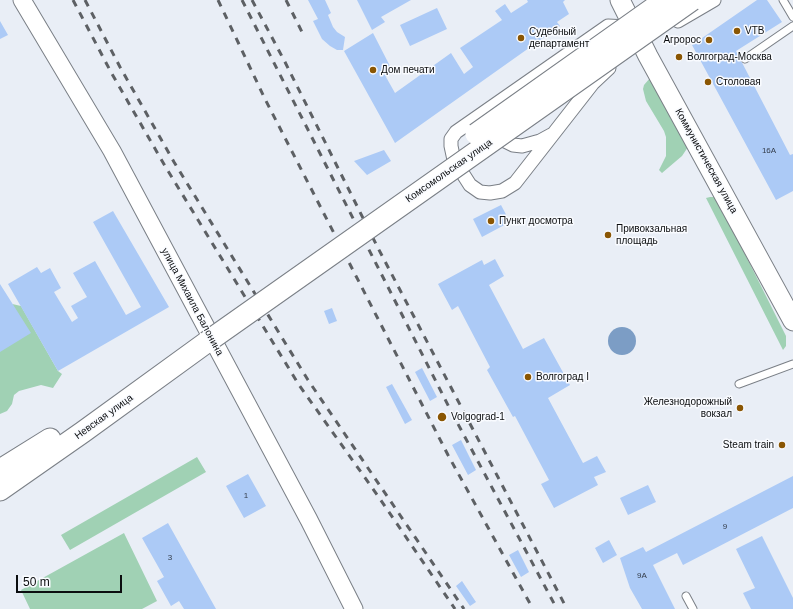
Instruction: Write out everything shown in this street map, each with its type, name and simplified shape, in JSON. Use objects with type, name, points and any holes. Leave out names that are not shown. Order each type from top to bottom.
[{"type":"main road","name":"Комсомольская улица","points":[[204,337],[665,0]]},
{"type":"main road","name":"Комсомольская улица","points":[[204,337],[692,0]]},
{"type":"main road","name":"Коммунистическая улица","points":[[622,1],[638,37],[793,321]]},
{"type":"main road","name":"Невская улица","points":[[0,483],[69,427],[204,337]]},
{"type":"street","name":"улица Михаила Балонина","points":[[22,0],[112,151],[309,520],[354,609]]},
{"type":"street","points":[[622,1],[616,17],[608,26],[456,132],[452,139],[451,146],[454,160],[470,185],[480,192],[490,193],[509,188],[515,183],[593,84],[630,49],[638,37],[714,0]]},
{"type":"street","points":[[608,26],[626,26],[638,37]]},
{"type":"street","points":[[497,104],[491,115],[494,128],[503,140],[513,145],[522,146],[540,141],[553,134]]},
{"type":"lane","points":[[783,0],[793,17]]},
{"type":"lane","points":[[745,59],[793,26]]},
{"type":"lane","points":[[739,384],[793,364]]},
{"type":"lane","points":[[686,596],[693,609]]},
{"type":"green space","points":[[650,78],[688,147],[682,156],[662,173],[659,170],[666,156],[666,137],[646,101],[643,89],[644,85]]},
{"type":"green space","points":[[715,197],[718,200],[786,336],[786,346],[783,350],[706,198]]},
{"type":"green space","points":[[8,303],[21,306],[58,371],[62,374],[53,388],[41,385],[19,391],[14,395],[12,404],[7,411],[0,414],[0,305]]},
{"type":"green space","points":[[197,457],[206,472],[70,550],[61,535]]},
{"type":"green space","points":[[124,533],[157,601],[142,609],[30,609],[21,590]]},
{"type":"water","points":[[622,327],[632,331],[636,341],[632,351],[622,355],[612,351],[608,341],[612,331]]},
{"type":"building","points":[[308,0],[325,0],[331,13],[328,15],[333,27],[337,32],[345,37],[343,50],[337,50],[322,39],[313,21],[318,19]]},
{"type":"building","points":[[357,0],[411,0],[381,17],[385,22],[372,30]]},
{"type":"building","name":"Дом печати","points":[[527,0],[565,0],[563,2],[569,14],[557,22],[560,26],[395,143],[344,51],[373,33],[393,72],[386,77],[395,93],[451,53],[464,74],[473,67],[460,48],[502,20],[495,11],[505,4],[511,13],[528,2]]},
{"type":"building","points":[[757,0],[767,0],[782,22],[736,51],[790,155],[793,154],[793,191],[776,200],[692,45]]},
{"type":"building","points":[[437,8],[447,29],[410,46],[400,25]]},
{"type":"building","points":[[0,21],[8,35],[0,39]]},
{"type":"building","points":[[384,150],[391,161],[367,175],[354,161]]},
{"type":"building","name":"Пункт досмотра","points":[[501,205],[510,222],[482,237],[473,219]]},
{"type":"building","points":[[113,211],[169,307],[58,371],[8,284],[37,267],[41,273],[50,268],[61,288],[54,292],[72,322],[78,318],[71,306],[87,297],[73,273],[95,261],[126,315],[141,307],[93,222]]},
{"type":"building","name":"Волгоград I","points":[[495,259],[504,276],[489,285],[523,349],[544,338],[570,385],[548,398],[583,463],[597,456],[606,472],[594,477],[598,485],[554,508],[541,484],[549,480],[515,416],[513,417],[487,370],[490,367],[458,306],[452,310],[438,284],[482,260],[484,265]]},
{"type":"building","points":[[0,284],[31,333],[0,352]]},
{"type":"building","points":[[332,308],[337,321],[329,324],[324,311]]},
{"type":"building","points":[[422,368],[437,397],[430,401],[415,372]]},
{"type":"building","points":[[392,384],[412,420],[405,424],[386,387]]},
{"type":"building","points":[[461,440],[476,470],[468,475],[452,445]]},
{"type":"building","points":[[248,474],[266,506],[244,518],[226,486]]},
{"type":"building","points":[[793,476],[793,508],[683,565],[677,553],[653,565],[675,609],[642,609],[630,588],[620,558],[643,547],[646,552]]},
{"type":"building","points":[[648,485],[656,502],[628,515],[620,498]]},
{"type":"building","points":[[168,523],[216,609],[184,609],[179,601],[171,606],[157,581],[164,577],[142,538]]},
{"type":"building","points":[[762,536],[793,598],[793,609],[751,609],[743,593],[755,588],[736,549]]},
{"type":"building","points":[[609,540],[617,555],[603,563],[595,548]]},
{"type":"building","points":[[518,550],[529,572],[521,577],[509,555]]},
{"type":"building","points":[[462,581],[476,602],[470,606],[456,586]]},
{"type":"railway","points":[[73,0],[112,74],[165,166],[299,385],[378,496],[455,609]]},
{"type":"railway","points":[[85,0],[120,67],[174,162],[308,380],[464,609]]},
{"type":"railway","points":[[218,0],[265,99],[448,455],[533,609]]},
{"type":"railway","points":[[242,0],[451,411],[557,609]]},
{"type":"railway","points":[[252,0],[285,62],[378,248],[567,609]]},
{"type":"railway","points":[[286,0],[303,34]]},
{"type":"place","name":"VTB","points":[[737,31]]},
{"type":"place","name":"Судебный департамент","points":[[521,38]]},
{"type":"place","name":"Агророс","points":[[709,40]]},
{"type":"place","name":"Волгоград-Москва","points":[[679,57]]},
{"type":"place","name":"Дом печати","points":[[373,70]]},
{"type":"place","name":"Столовая","points":[[708,82]]},
{"type":"place","name":"Пункт досмотра","points":[[491,221]]},
{"type":"place","name":"Привокзальная площадь","points":[[608,235]]},
{"type":"place","name":"Волгоград I","points":[[528,377]]},
{"type":"place","name":"Железнодорожный вокзал","points":[[740,408]]},
{"type":"place","name":"Volgograd-1","points":[[442,417]]},
{"type":"place","name":"Steam train","points":[[782,445]]}]
